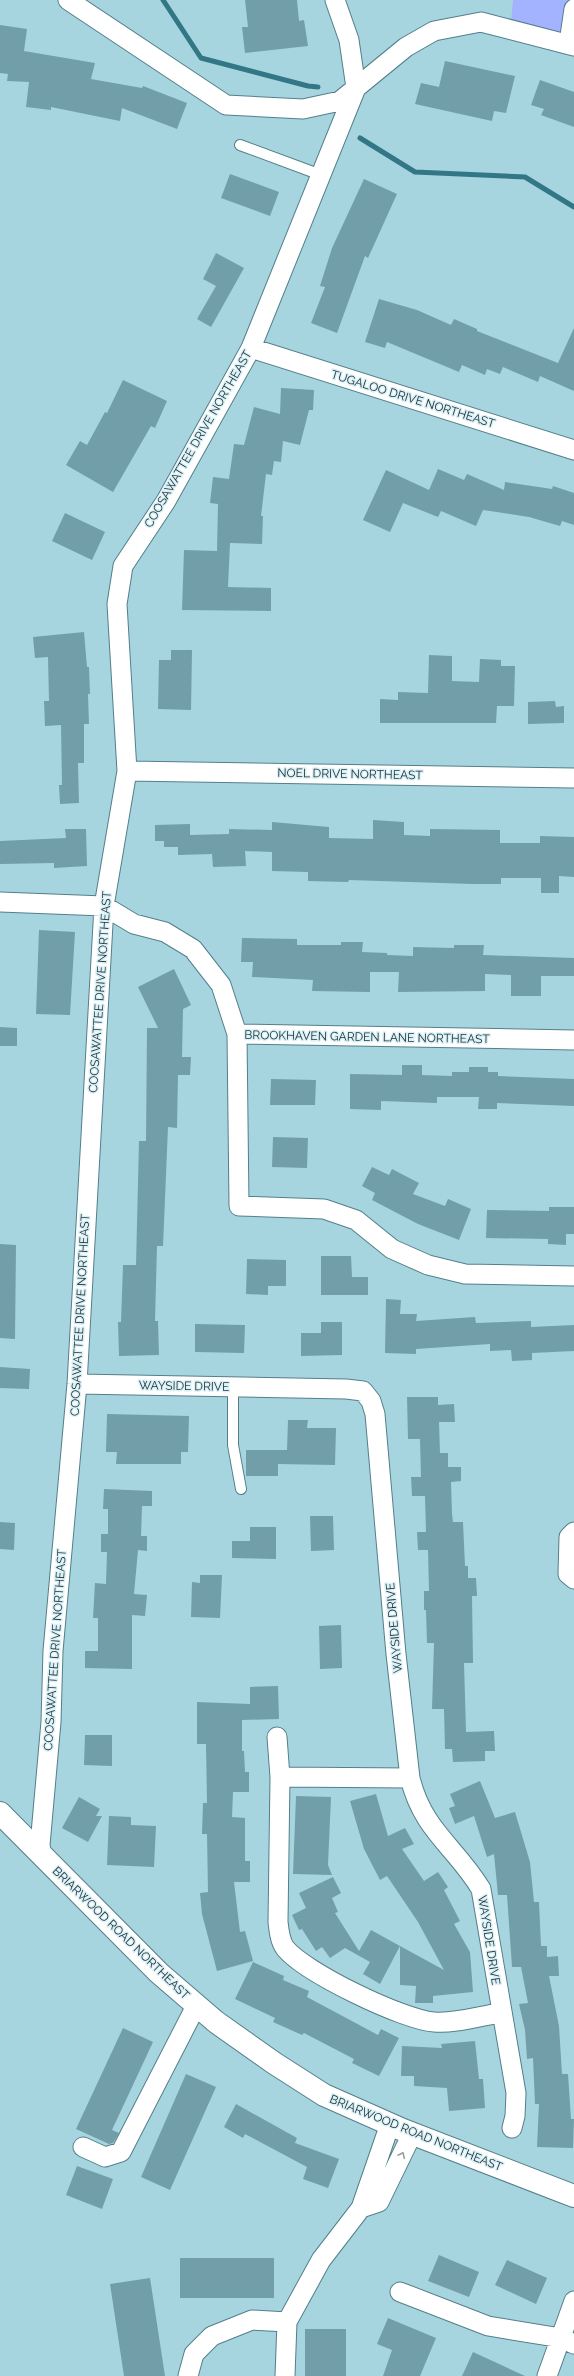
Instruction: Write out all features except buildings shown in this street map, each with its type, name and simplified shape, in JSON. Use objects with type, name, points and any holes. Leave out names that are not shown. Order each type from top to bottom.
[{"type":"street","points":[[68,0],[226,105],[303,110],[340,101],[406,46],[434,31],[481,22],[572,45],[574,9]]},
{"type":"street","points":[[335,0],[349,40],[356,88]]},
{"type":"street","name":"COOSAWATTEE DRIVE NORTHEAST","points":[[42,1856],[40,1845],[51,1722],[53,1651],[77,1384],[104,906],[127,770],[117,604],[123,566],[166,501],[251,348],[356,88]]},
{"type":"street","name":"TUGALOO DRIVE NORTHEAST","points":[[251,348],[574,450]]},
{"type":"street","name":"NOEL DRIVE NORTHEAST","points":[[127,770],[574,778]]},
{"type":"street","points":[[0,902],[104,906]]},
{"type":"street","name":"BROOKHAVEN GARDEN LANE NORTHEAST","points":[[104,906],[134,924],[165,932],[193,948],[221,985],[237,1034],[574,1040]]},
{"type":"street","points":[[237,1034],[239,1206],[324,1209],[356,1220],[392,1249],[428,1266],[465,1274],[574,1276]]},
{"type":"street","name":"WAYSIDE DRIVE","points":[[77,1384],[346,1389],[363,1391],[371,1401],[375,1414],[396,1654],[410,1778],[414,1796],[427,1821],[438,1836],[469,1869],[481,1889],[500,2013],[516,2093],[515,2116],[512,2128]]},
{"type":"street","points":[[574,1532],[569,1538],[568,1574],[574,1579]]},
{"type":"street","points":[[277,1737],[280,1777],[278,1922],[280,1937],[284,1947],[292,1955],[328,1978],[408,2017],[434,2022],[500,2013]]},
{"type":"street","points":[[280,1777],[410,1778]]},
{"type":"street","name":"BRIARWOOD ROAD NORTHEAST","points":[[0,1813],[159,1973],[196,2006],[274,2063],[324,2095],[412,2134],[574,2196]]},
{"type":"street","points":[[83,2147],[105,2157],[121,2152],[196,2006]]},
{"type":"street","points":[[285,2376],[287,2322],[321,2260],[361,2208],[390,2124]]},
{"type":"street","points":[[361,2208],[379,2202],[412,2134]]},
{"type":"street","points":[[400,2292],[488,2326],[568,2341]]},
{"type":"street","points":[[547,2376],[568,2341],[574,2302]]},
{"type":"street","points":[[188,2376],[194,2354],[212,2336],[252,2320],[287,2322]]},
{"type":"lane","points":[[240,145],[320,176]]},
{"type":"lane","points":[[233,1386],[233,1445],[241,1489]]},
{"type":"lane","points":[[371,2176],[388,2185]]},
{"type":"shaded area","points":[[513,0],[568,0],[564,35],[511,22]]},
{"type":"waterway","points":[[163,0],[201,58],[308,86],[318,87]]},
{"type":"waterway","points":[[360,138],[415,172],[525,177],[574,207]]}]
